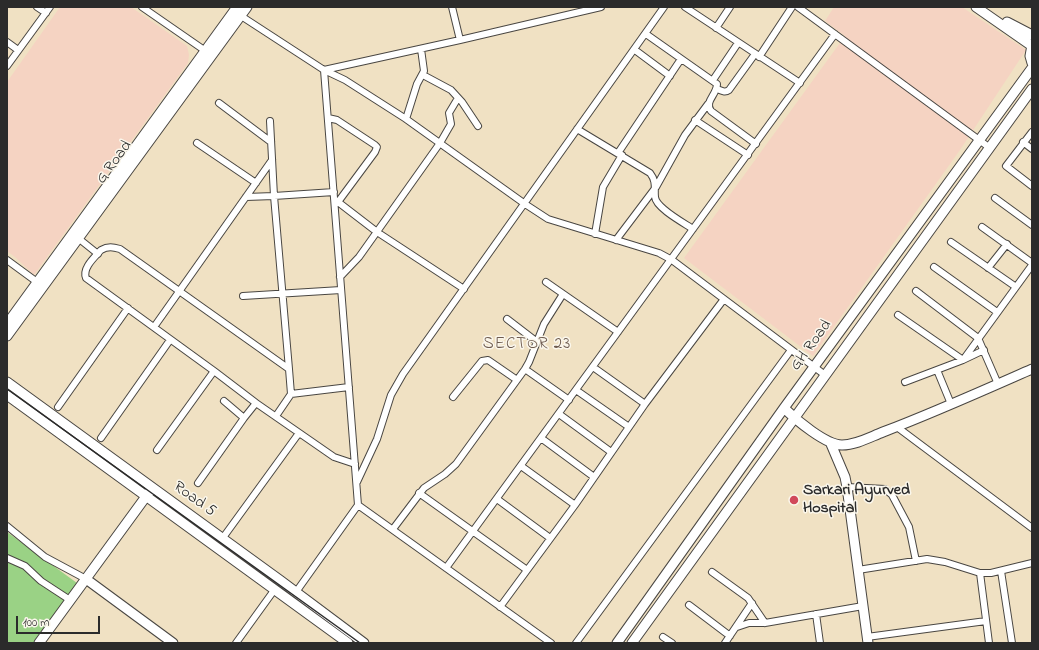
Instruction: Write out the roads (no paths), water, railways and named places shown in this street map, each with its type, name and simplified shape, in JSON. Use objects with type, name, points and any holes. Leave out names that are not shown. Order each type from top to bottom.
[{"type":"street","points":[[37,7],[46,13]]},
{"type":"street","points":[[7,66],[50,7]]},
{"type":"street","points":[[142,7],[208,53]]},
{"type":"street","name":"G Road","points":[[7,336],[78,238],[237,11],[247,7]]},
{"type":"street","points":[[452,7],[460,40]]},
{"type":"street","points":[[324,70],[601,7]]},
{"type":"street","points":[[357,484],[377,440],[395,387],[402,374],[635,50],[664,7]]},
{"type":"street","points":[[685,7],[800,83]]},
{"type":"street","points":[[716,28],[730,7]]},
{"type":"street","points":[[717,89],[723,92],[727,92],[729,90],[792,7]]},
{"type":"street","points":[[798,7],[990,148]]},
{"type":"street","points":[[976,7],[1032,46],[1030,56],[1032,63]]},
{"type":"street","points":[[987,7],[1012,25],[1032,35]]},
{"type":"street","points":[[237,11],[324,70],[345,80],[406,120],[524,204],[548,219],[659,253],[672,260],[825,375]]},
{"type":"street","points":[[616,240],[656,187],[685,135],[717,89],[717,84],[713,80],[646,34]]},
{"type":"street","points":[[446,568],[672,260],[835,34]]},
{"type":"street","points":[[7,42],[18,50]]},
{"type":"street","points":[[713,80],[738,43]]},
{"type":"street","points":[[406,120],[417,84],[423,75],[424,67],[421,49]]},
{"type":"street","points":[[635,50],[670,76]]},
{"type":"street","name":"G Road","points":[[7,324],[208,53]]},
{"type":"street","points":[[594,234],[603,187],[620,154],[682,59]]},
{"type":"street","name":"GH Road","points":[[616,643],[784,408],[815,368],[1032,68]]},
{"type":"street","points":[[296,592],[358,505],[340,277],[336,201],[324,70]]},
{"type":"street","points":[[423,75],[445,86],[458,98],[478,126]]},
{"type":"street","name":"GH Road","points":[[632,643],[1032,89]]},
{"type":"street","points":[[340,277],[359,256],[377,232],[440,143],[451,124],[449,113],[458,98]]},
{"type":"street","points":[[219,103],[271,142]]},
{"type":"street","points":[[708,104],[711,111],[756,144]]},
{"type":"street","points":[[328,118],[341,123],[376,147],[375,152],[336,201]]},
{"type":"street","points":[[270,120],[274,196],[291,394],[276,416]]},
{"type":"street","points":[[695,120],[748,155]]},
{"type":"street","points":[[577,129],[650,173],[656,187],[655,198],[659,206],[693,229]]},
{"type":"street","points":[[1032,132],[1006,166],[1032,186]]},
{"type":"street","points":[[1023,142],[1032,149]]},
{"type":"street","points":[[197,143],[256,183]]},
{"type":"street","points":[[154,327],[272,160]]},
{"type":"street","points":[[246,196],[274,196],[334,192]]},
{"type":"street","points":[[995,198],[1032,225]]},
{"type":"street","points":[[336,201],[377,232],[464,289]]},
{"type":"street","points":[[963,360],[1032,264],[1007,244],[982,227]]},
{"type":"street","points":[[78,238],[98,254]]},
{"type":"street","points":[[951,242],[1016,287]]},
{"type":"street","points":[[988,268],[1007,244]]},
{"type":"street","points":[[289,369],[120,249],[108,247],[101,250],[87,268],[85,275],[86,278],[256,403],[334,457],[355,464]]},
{"type":"street","points":[[7,260],[37,282]]},
{"type":"street","points":[[934,267],[997,312]]},
{"type":"street","points":[[546,282],[618,332]]},
{"type":"street","points":[[243,296],[342,290]]},
{"type":"street","points":[[916,291],[978,338],[998,384]]},
{"type":"street","points":[[393,530],[419,492],[452,469],[525,369],[544,324],[563,294]]},
{"type":"street","points":[[500,607],[575,505],[628,427],[724,299]]},
{"type":"street","points":[[58,407],[128,308]]},
{"type":"street","points":[[898,315],[963,360]]},
{"type":"street","points":[[507,319],[537,342]]},
{"type":"street","points":[[101,438],[170,340]]},
{"type":"street","points":[[576,643],[792,350]]},
{"type":"street","points":[[905,382],[963,360],[984,350]]},
{"type":"street","points":[[453,397],[482,361],[485,360],[488,360],[517,380]]},
{"type":"street","points":[[593,367],[645,404]]},
{"type":"street","points":[[525,369],[569,400]]},
{"type":"street","points":[[784,408],[795,419],[831,444],[843,446],[896,427],[1032,369]]},
{"type":"street","points":[[937,370],[951,404]]},
{"type":"street","points":[[157,450],[214,371]]},
{"type":"street","name":"Road 5","points":[[7,382],[274,589],[348,643]]},
{"type":"street","points":[[291,394],[349,387]]},
{"type":"street","points":[[576,390],[628,427]]},
{"type":"street","name":"Road 5","points":[[7,395],[149,492],[222,539],[364,643]]},
{"type":"street","points":[[224,401],[244,418]]},
{"type":"street","points":[[198,483],[256,403]]},
{"type":"street","points":[[559,414],[611,452]]},
{"type":"street","points":[[896,427],[1032,528]]},
{"type":"street","points":[[222,539],[299,433]]},
{"type":"street","points":[[541,438],[594,477]]},
{"type":"street","points":[[831,444],[845,477],[847,487],[854,528],[858,570],[868,640],[986,621]]},
{"type":"street","points":[[521,466],[575,505]]},
{"type":"street","points":[[847,487],[885,489],[892,495],[909,527],[916,561]]},
{"type":"street","points":[[39,643],[149,492]]},
{"type":"street","points":[[419,492],[527,570]]},
{"type":"street","points":[[497,499],[550,538]]},
{"type":"street","points":[[358,505],[551,643]]},
{"type":"street","points":[[7,526],[46,557],[86,579],[173,643]]},
{"type":"street","points":[[7,558],[25,566],[40,581],[70,600]]},
{"type":"street","points":[[858,570],[927,559],[945,562],[980,573],[991,573],[1032,563]]},
{"type":"street","points":[[1001,571],[1012,643]]},
{"type":"street","points":[[712,572],[748,598],[766,623]]},
{"type":"street","points":[[980,573],[990,643]]},
{"type":"street","points":[[236,643],[274,589]]},
{"type":"street","points":[[725,643],[752,604]]},
{"type":"street","points":[[689,605],[730,636]]},
{"type":"street","points":[[737,627],[749,623],[766,623],[863,606]]},
{"type":"street","points":[[816,614],[820,643]]},
{"type":"street","points":[[663,637],[672,643]]},
{"type":"railway","points":[[7,389],[360,643]]},
{"type":"place","name":"Sarkari Ayurved Hospital","points":[[794,500]]},
{"type":"district","name":"SECTOR 23","points":[[527,345]]}]
